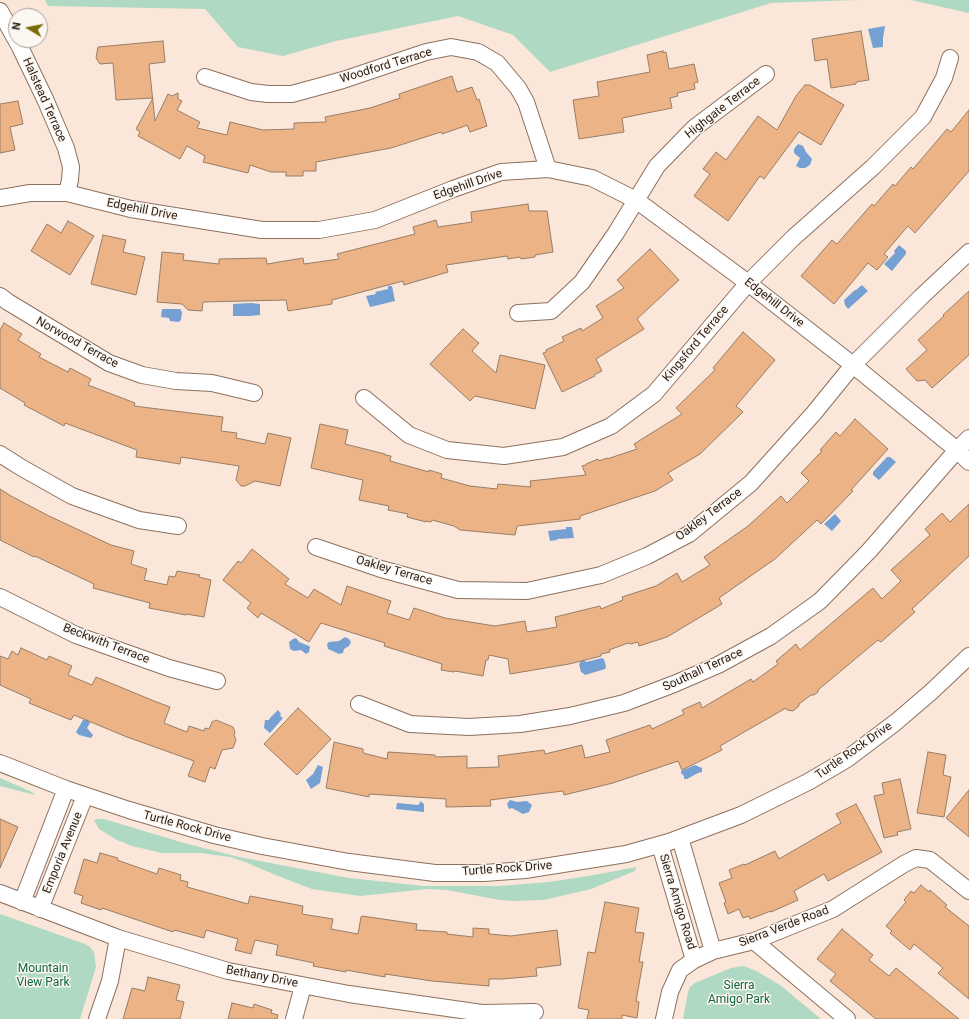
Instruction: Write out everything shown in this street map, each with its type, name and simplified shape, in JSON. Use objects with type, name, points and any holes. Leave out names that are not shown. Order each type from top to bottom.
[{"type":"street","name":"Halstead Terrace","points":[[0,11],[20,47],[66,148],[72,167],[67,193]]},
{"type":"street","name":"Woodford Terrace","points":[[204,77],[251,92],[292,94],[343,80],[426,52],[451,48],[478,52],[497,63],[518,88],[526,102],[548,169]]},
{"type":"street","name":"Kingsford Terrace","points":[[364,398],[409,435],[447,450],[504,456],[563,447],[611,426],[654,394],[748,283],[793,238],[873,167],[923,117],[944,78],[950,58]]},
{"type":"street","name":"Highgate Terrace","points":[[518,313],[551,310],[582,282],[616,233],[658,166],[694,128],[766,74]]},
{"type":"street","name":"Edgehill Drive","points":[[0,198],[30,193],[67,193],[131,209],[262,230],[319,230],[375,220],[452,189],[501,172],[548,169],[592,178],[636,200],[748,283],[853,365],[957,450],[969,462]]},
{"type":"street","name":"Oakley Terrace","points":[[316,547],[381,569],[458,590],[527,591],[601,576],[647,556],[688,534],[751,483],[814,413],[853,365],[921,297],[969,252]]},
{"type":"street","name":"Norwood Terrace","points":[[0,296],[20,310],[109,363],[142,375],[176,381],[212,383],[254,393]]},
{"type":"street","name":"Southall Terrace","points":[[359,704],[410,724],[469,727],[520,724],[570,716],[624,704],[718,665],[771,636],[820,601],[869,551],[969,438]]},
{"type":"street","points":[[0,454],[72,496],[139,520],[178,526]]},
{"type":"street","name":"Beckwith Terrace","points":[[0,597],[76,635],[169,668],[217,681]]},
{"type":"street","name":"Turtle Rock Drive","points":[[0,763],[85,796],[214,835],[255,844],[349,862],[435,873],[484,873],[525,870],[626,854],[660,845],[741,815],[808,782],[847,759],[896,722],[931,692],[969,656]]},
{"type":"street","name":"Emporia Avenue","points":[[22,902],[66,789]]},
{"type":"street","name":"Emporia Avenue","points":[[40,909],[85,796]]},
{"type":"street","name":"Sierra Amigo Road","points":[[680,838],[713,952]]},
{"type":"street","name":"Sierra Amigo Road","points":[[660,845],[694,960]]},
{"type":"street","name":"Sierra Verde Road","points":[[664,1019],[670,992],[680,970],[694,960],[713,952],[754,941],[833,909],[916,858],[930,860],[969,891]]},
{"type":"street","name":"Bethany Drive","points":[[0,893],[118,938],[228,971],[304,986],[481,1016],[535,1012]]},
{"type":"street","points":[[97,1019],[110,981],[118,938]]},
{"type":"street","points":[[754,941],[848,1019]]},
{"type":"street","points":[[294,1019],[304,986]]},
{"type":"green space","points":[[45,0],[858,0],[771,3],[550,72],[513,35],[458,16],[336,41],[283,56],[238,47],[205,9],[48,6]]},
{"type":"green space","points":[[911,0],[969,0],[969,13]]},
{"type":"green space","points":[[0,778],[32,792],[35,795],[0,786]]},
{"type":"green space","points":[[104,819],[184,843],[239,857],[349,878],[424,886],[499,886],[549,882],[636,867],[635,871],[591,889],[544,900],[500,900],[447,890],[428,889],[360,896],[312,889],[230,857],[201,853],[162,853],[132,846],[117,840],[99,829],[94,820]]},
{"type":"green space","name":"Mountain View Park","points":[[0,914],[85,944],[94,952],[96,967],[80,1019],[0,1019]]},
{"type":"green space","name":"Sierra Amigo Park","points":[[743,966],[758,972],[780,985],[821,1019],[683,1019],[690,987],[695,983],[731,968]]},
{"type":"water","points":[[885,26],[883,47],[873,48],[868,29]]},
{"type":"water","points":[[798,144],[803,146],[812,159],[810,165],[805,168],[796,166],[800,158],[794,153],[794,149]]},
{"type":"water","points":[[899,245],[906,251],[906,254],[892,271],[884,264],[895,253],[894,251]]},
{"type":"water","points":[[862,285],[868,291],[848,309],[844,300]]},
{"type":"water","points":[[388,286],[392,286],[395,301],[370,307],[366,296],[388,289]]},
{"type":"water","points":[[233,304],[260,304],[260,315],[233,316]]},
{"type":"water","points":[[162,309],[180,309],[182,312],[181,320],[179,322],[170,321],[169,318],[161,317]]},
{"type":"water","points":[[887,457],[890,457],[896,462],[879,480],[873,475],[873,472]]},
{"type":"water","points":[[835,514],[841,521],[832,531],[824,524]]},
{"type":"water","points":[[566,527],[572,527],[574,538],[550,541],[548,531],[566,529]]},
{"type":"water","points":[[345,637],[351,642],[349,646],[344,649],[343,653],[339,654],[328,649],[327,644],[329,642],[339,641]]},
{"type":"water","points":[[296,638],[299,642],[310,647],[309,652],[306,654],[301,650],[294,651],[290,649],[289,642]]},
{"type":"water","points":[[602,658],[604,659],[605,669],[585,675],[581,672],[579,664],[581,661],[584,660],[586,662]]},
{"type":"water","points":[[278,710],[281,714],[280,716],[283,718],[270,733],[264,728],[265,720],[269,720]]},
{"type":"water","points":[[87,719],[90,723],[87,728],[93,735],[91,738],[79,735],[76,732],[83,720]]},
{"type":"water","points":[[318,765],[323,767],[320,783],[311,789],[306,780],[313,774]]},
{"type":"water","points":[[695,765],[702,768],[702,772],[684,779],[681,771]]},
{"type":"water","points":[[510,800],[517,802],[527,801],[532,805],[529,812],[523,814],[512,808],[509,809],[507,804]]},
{"type":"water","points":[[420,801],[424,804],[424,812],[396,809],[397,803],[418,805]]},
{"type":"building","points":[[861,31],[869,80],[856,82],[856,84],[831,88],[827,59],[815,61],[812,39]]},
{"type":"building","points":[[163,41],[165,62],[149,64],[153,98],[116,100],[113,63],[100,64],[96,58],[98,47]]},
{"type":"building","points":[[663,51],[663,53],[666,52],[669,69],[694,64],[698,82],[694,83],[695,89],[677,93],[678,96],[670,98],[672,108],[622,118],[624,132],[579,139],[573,100],[599,96],[597,82],[650,72],[647,55]]},
{"type":"building","points":[[452,76],[457,92],[472,87],[477,100],[479,99],[487,126],[470,132],[467,125],[442,134],[441,132],[391,148],[316,162],[316,171],[303,171],[303,176],[286,176],[286,172],[271,172],[250,165],[248,173],[203,162],[205,156],[187,146],[180,159],[138,136],[140,132],[136,129],[153,99],[155,121],[168,94],[172,96],[178,93],[178,99],[182,101],[177,110],[200,122],[197,128],[227,135],[230,122],[263,130],[294,129],[294,123],[326,122],[325,117],[370,108],[400,98],[399,94]]},
{"type":"building","points":[[805,85],[810,85],[844,105],[821,145],[799,132],[764,179],[760,176],[728,221],[694,196],[710,174],[703,169],[716,152],[726,160],[758,116],[777,130],[796,96]]},
{"type":"building","points":[[18,101],[23,124],[10,127],[15,150],[0,153],[0,104]]},
{"type":"building","points":[[969,110],[969,171],[915,233],[908,226],[884,254],[888,257],[877,270],[868,263],[834,304],[801,276],[832,240],[837,244],[872,204],[874,206],[893,184],[895,186],[911,167],[913,169],[947,129],[951,132]]},
{"type":"building","points":[[528,204],[529,211],[547,211],[553,252],[521,259],[520,257],[508,259],[507,256],[446,265],[448,272],[404,285],[403,281],[332,300],[332,304],[288,311],[286,300],[203,302],[202,311],[188,310],[182,304],[157,302],[162,252],[184,254],[183,260],[219,264],[219,259],[266,258],[267,264],[303,258],[304,264],[339,259],[337,254],[415,234],[413,227],[436,220],[438,227],[472,222],[471,212]]},
{"type":"building","points":[[68,221],[94,236],[70,275],[31,251],[47,224],[61,233]]},
{"type":"building","points":[[103,235],[126,240],[123,252],[145,257],[136,295],[91,284]]},
{"type":"building","points":[[650,249],[679,280],[637,319],[644,329],[596,359],[602,371],[562,392],[543,353],[564,341],[562,337],[581,328],[582,331],[603,318],[596,306],[624,288],[617,280]]},
{"type":"building","points":[[969,291],[969,355],[932,388],[925,380],[917,381],[906,369],[927,350],[918,340]]},
{"type":"building","points":[[4,323],[22,334],[18,340],[41,354],[39,357],[68,372],[70,368],[91,379],[88,385],[135,403],[134,406],[223,417],[221,431],[237,433],[236,438],[265,444],[268,433],[291,438],[280,486],[255,481],[245,486],[241,486],[236,480],[239,466],[181,457],[180,464],[136,457],[137,450],[65,423],[64,426],[24,405],[25,403],[0,388],[0,330]]},
{"type":"building","points":[[463,329],[479,343],[472,351],[496,373],[500,355],[545,365],[535,409],[475,396],[470,401],[430,364]]},
{"type":"building","points":[[743,332],[775,360],[736,406],[743,412],[700,454],[668,473],[673,480],[655,491],[580,516],[580,519],[517,526],[515,535],[460,530],[454,526],[432,520],[431,522],[426,522],[407,517],[408,514],[388,510],[389,506],[359,500],[363,480],[311,468],[320,424],[348,430],[345,444],[391,456],[390,461],[429,472],[429,470],[442,474],[441,478],[470,486],[497,489],[498,484],[531,487],[530,481],[586,475],[582,466],[598,459],[599,461],[607,459],[637,449],[634,444],[682,414],[676,408],[715,370],[713,368]]},
{"type":"building","points":[[855,419],[888,449],[851,490],[853,491],[821,524],[817,520],[775,559],[719,598],[722,604],[667,637],[639,646],[638,642],[631,644],[628,643],[609,650],[610,652],[601,654],[601,656],[569,664],[510,674],[508,659],[489,655],[488,660],[486,660],[483,676],[441,670],[442,664],[384,646],[385,643],[321,623],[309,642],[261,613],[258,618],[247,608],[251,603],[223,580],[238,561],[241,563],[252,549],[289,579],[285,584],[308,598],[314,589],[341,605],[347,586],[391,601],[387,613],[409,620],[414,608],[445,618],[495,626],[525,621],[527,632],[557,627],[555,617],[600,606],[601,609],[623,600],[622,597],[656,586],[677,573],[682,582],[710,565],[704,557],[748,526],[781,496],[787,503],[809,481],[801,473],[822,451],[820,450],[836,432],[840,436]]},
{"type":"building","points":[[0,489],[49,516],[111,545],[134,551],[131,564],[147,569],[144,580],[167,585],[169,576],[175,577],[177,571],[200,575],[199,577],[211,580],[204,617],[149,608],[150,603],[93,588],[94,584],[0,540]]},
{"type":"building","points":[[969,504],[969,556],[912,609],[915,612],[881,642],[878,640],[818,690],[818,692],[811,695],[799,704],[799,706],[793,711],[787,710],[786,708],[720,746],[722,750],[682,770],[678,761],[613,783],[564,795],[563,791],[490,800],[491,806],[446,807],[446,799],[369,794],[369,797],[326,788],[334,742],[363,749],[363,753],[387,759],[388,752],[435,755],[435,757],[467,756],[467,768],[499,767],[498,756],[544,750],[545,754],[582,745],[585,758],[610,752],[606,740],[650,725],[652,729],[684,714],[682,710],[700,702],[702,708],[751,679],[753,682],[778,664],[776,661],[796,644],[800,650],[873,588],[882,599],[901,581],[891,570],[930,535],[925,529],[942,513],[950,522]]},
{"type":"building","points":[[21,648],[47,660],[49,656],[72,666],[68,675],[92,685],[96,677],[170,707],[164,723],[187,732],[189,726],[204,731],[205,728],[209,729],[212,722],[216,720],[233,727],[236,740],[233,748],[222,750],[215,769],[210,767],[205,782],[188,776],[194,761],[127,737],[74,715],[71,720],[29,703],[31,699],[0,685],[0,656],[8,659],[12,651],[18,655]]},
{"type":"building","points":[[298,708],[331,739],[297,775],[264,744]]},
{"type":"building","points":[[928,752],[946,755],[943,775],[951,777],[944,817],[917,813]]},
{"type":"building","points":[[900,779],[911,829],[897,832],[898,835],[884,838],[874,796],[884,794],[882,783]]},
{"type":"building","points":[[969,790],[969,837],[946,818]]},
{"type":"building","points":[[856,804],[882,852],[828,881],[824,874],[794,891],[798,900],[771,912],[750,919],[749,916],[743,918],[739,909],[728,914],[724,903],[726,902],[719,883],[732,878],[729,870],[744,864],[745,865],[775,851],[779,859],[841,823],[836,814]]},
{"type":"building","points":[[0,819],[18,827],[0,868]]},
{"type":"building","points":[[100,853],[118,858],[117,860],[157,874],[159,868],[181,875],[180,880],[188,882],[187,887],[248,904],[250,896],[303,906],[302,914],[333,919],[331,929],[358,934],[362,916],[417,924],[416,930],[447,932],[447,934],[473,937],[473,928],[489,929],[489,934],[511,936],[557,930],[561,965],[536,968],[537,976],[489,979],[489,986],[432,981],[385,974],[385,977],[313,966],[314,963],[276,955],[278,945],[255,940],[251,954],[235,950],[238,939],[206,930],[204,938],[174,930],[173,932],[102,908],[101,910],[81,903],[83,896],[74,893],[84,859],[97,863]]},
{"type":"building","points":[[921,885],[929,892],[930,890],[947,905],[945,907],[969,926],[969,999],[938,973],[943,968],[914,944],[910,950],[890,933],[892,931],[886,926],[906,902],[904,900],[911,891],[914,893]]},
{"type":"building","points":[[605,902],[639,908],[635,932],[644,933],[639,962],[643,962],[636,1001],[639,1002],[637,1018],[622,1015],[622,1019],[587,1019],[589,1010],[578,1008],[588,952],[595,953]]},
{"type":"building","points":[[842,929],[873,955],[869,960],[889,976],[896,968],[959,1019],[876,1019],[830,981],[836,974],[817,959]]},
{"type":"building","points":[[148,977],[180,985],[176,1000],[184,1002],[180,1019],[123,1019],[132,988],[145,991]]},
{"type":"building","points":[[232,1003],[253,1008],[254,1004],[272,1010],[271,1013],[278,1015],[277,1019],[228,1019]]}]
